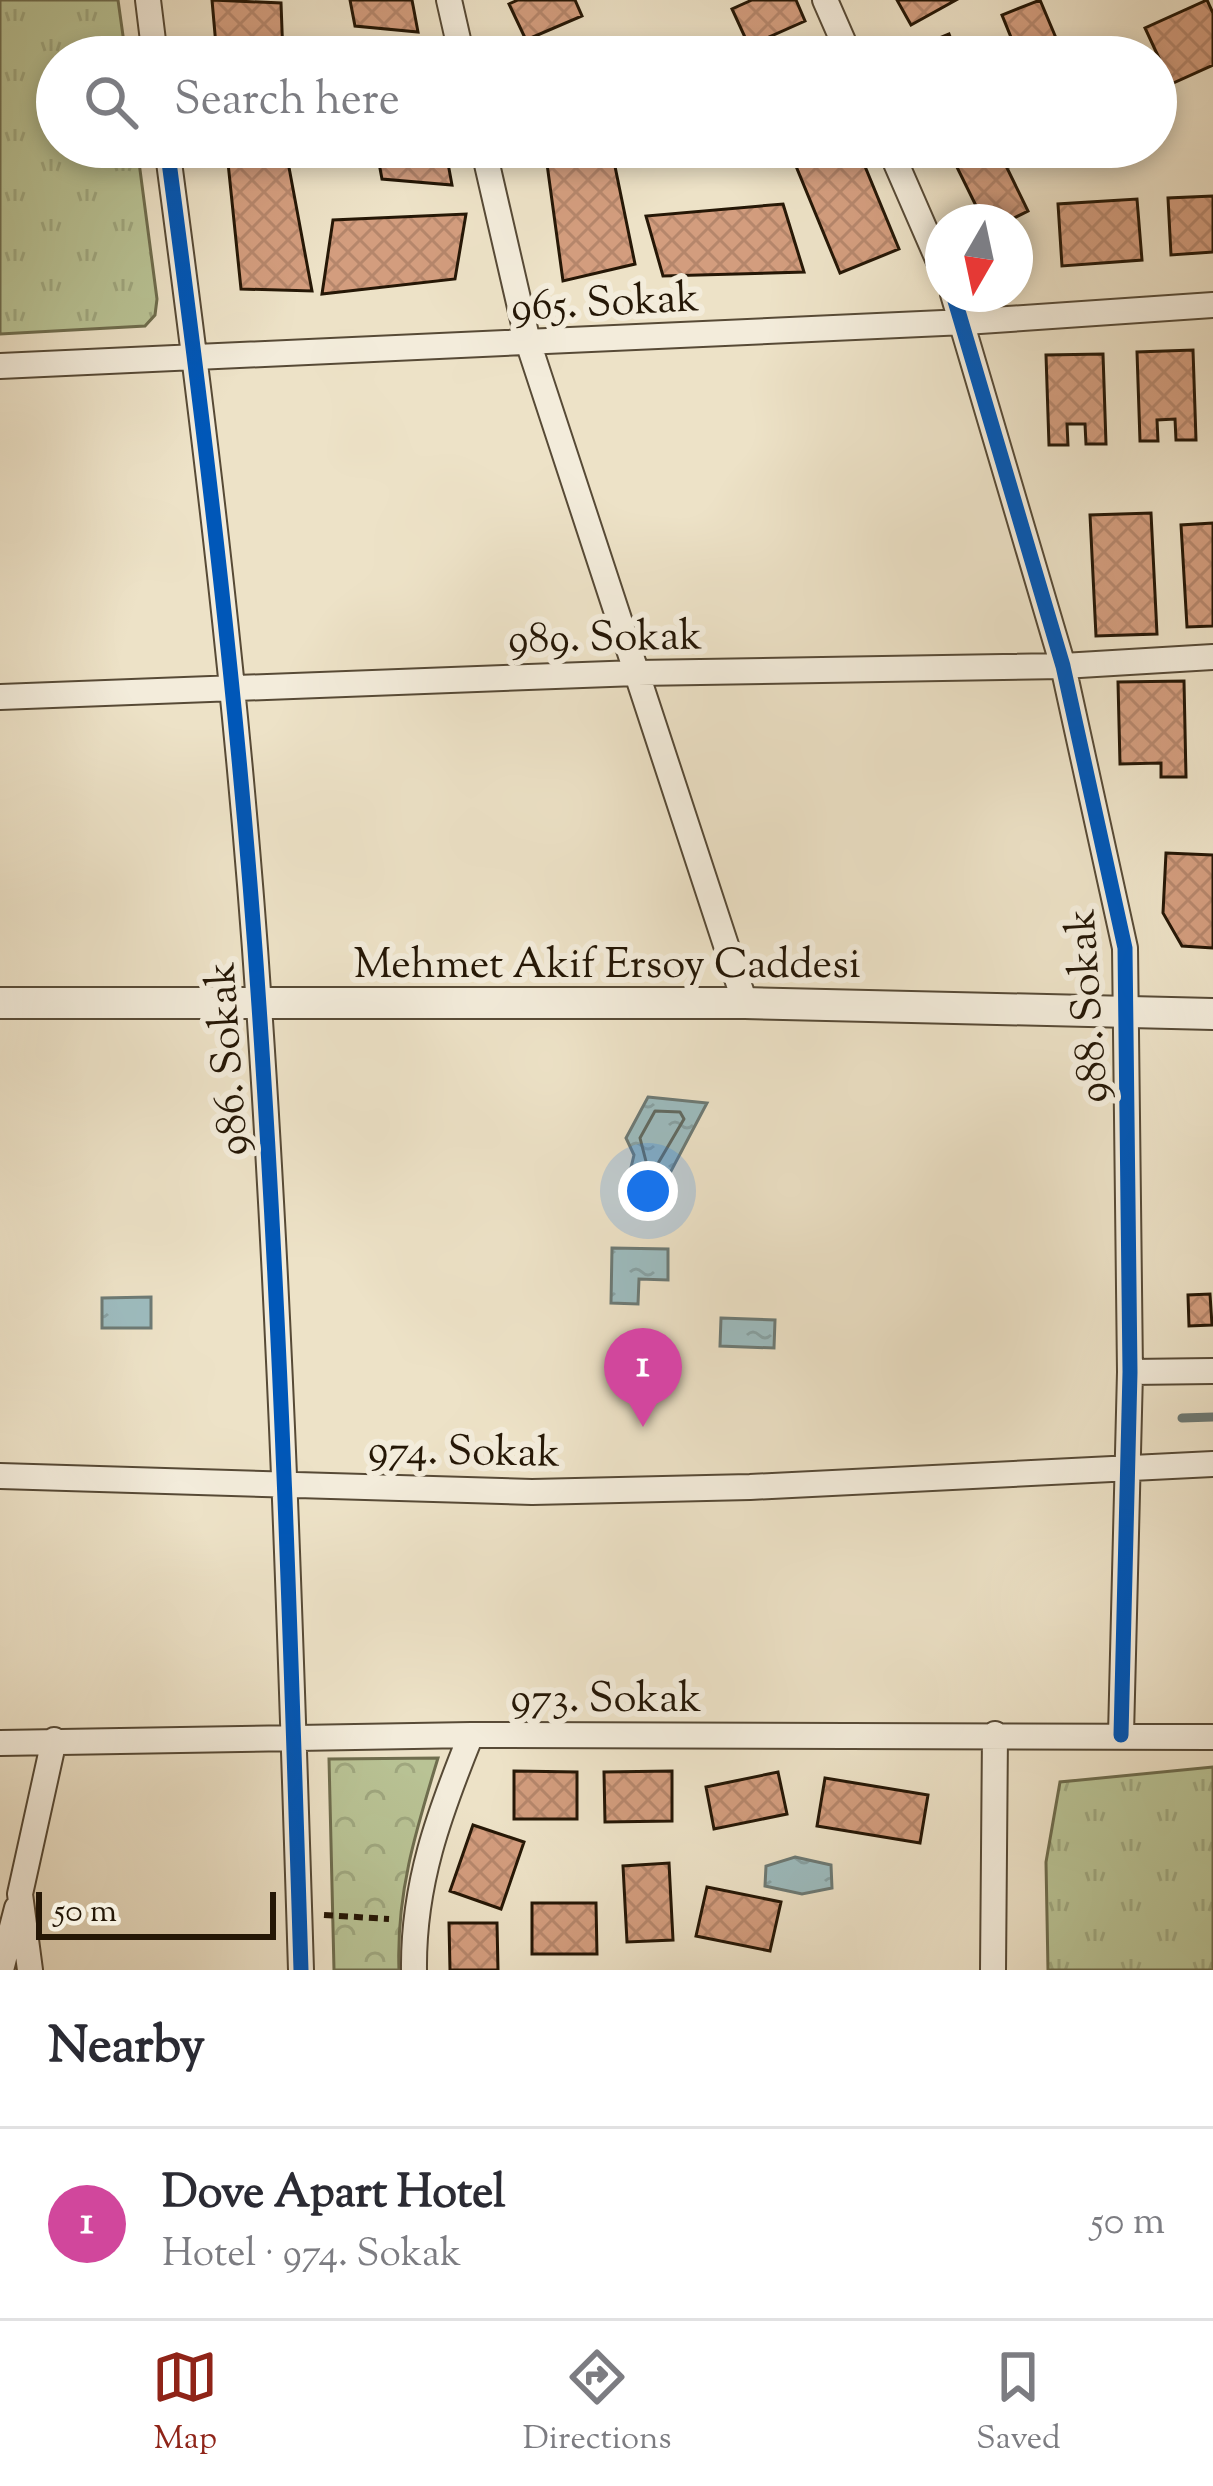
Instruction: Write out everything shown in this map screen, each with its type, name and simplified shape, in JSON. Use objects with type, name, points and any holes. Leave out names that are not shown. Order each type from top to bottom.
[{"type":"street","points":[[148,0],[152,36]]},
{"type":"street","points":[[449,0],[457,36]]},
{"type":"street","points":[[825,0],[841,36]]},
{"type":"street","name":"986. Sokak","points":[[170,168],[196,361],[259,1001],[287,1483],[301,1970]]},
{"type":"street","points":[[488,168],[527,342],[745,1004]]},
{"type":"street","points":[[898,168],[925,230]]},
{"type":"street","name":"965. Sokak","points":[[0,366],[196,361],[1213,305]]},
{"type":"street","name":"988. Sokak","points":[[961,312],[1063,666],[1125,948],[1130,1010],[1130,1372],[1120,1735]]},
{"type":"street","name":"989. Sokak","points":[[0,697],[637,673],[1063,666],[1213,657]]},
{"type":"street","name":"Mehmet Akif Ersoy Caddesi","points":[[0,1003],[745,1004],[1213,1014]]},
{"type":"street","points":[[1130,1372],[1213,1371]]},
{"type":"street","name":"974. Sokak","points":[[0,1476],[532,1492],[750,1487],[1213,1464]]},
{"type":"street","points":[[993,1970],[995,1734]]},
{"type":"street","points":[[414,1970],[414,1921],[426,1854],[471,1735]]},
{"type":"street","name":"973. Sokak","points":[[0,1743],[471,1735],[1213,1737]]},
{"type":"street","points":[[1,1970],[54,1740]]},
{"type":"street","points":[[20,1894],[30,1970]]},
{"type":"path","points":[[321,1915],[414,1921]]},
{"type":"green space","points":[[0,0],[118,0],[123,36],[36,36],[36,168],[140,168],[157,299],[155,315],[145,326],[0,334]]},
{"type":"green space","points":[[438,1758],[404,1889],[399,1970],[334,1970],[329,1759]]},
{"type":"green space","points":[[1213,1767],[1213,1970],[1048,1970],[1046,1862],[1060,1782]]},
{"type":"water","points":[[648,1097],[707,1103],[660,1192],[626,1188],[634,1155],[626,1138]]},
{"type":"water","points":[[612,1248],[668,1249],[668,1280],[639,1279],[638,1304],[611,1303]]},
{"type":"water","points":[[151,1297],[151,1328],[102,1328],[102,1298]]},
{"type":"water","points":[[721,1318],[775,1320],[774,1348],[720,1346]]},
{"type":"water","points":[[795,1857],[831,1865],[832,1888],[802,1894],[765,1886],[766,1866]]},
{"type":"building","points":[[212,0],[281,3],[282,36],[215,36]]},
{"type":"building","points":[[350,0],[412,0],[418,32],[355,26]]},
{"type":"building","points":[[575,0],[582,16],[535,36],[524,36],[509,4]]},
{"type":"building","points":[[752,0],[796,0],[805,21],[771,36],[744,36],[732,9]]},
{"type":"building","points":[[897,0],[956,0],[911,25]]},
{"type":"building","points":[[1040,0],[1055,36],[1010,36],[1002,15]]},
{"type":"building","points":[[1207,0],[1213,13],[1213,65],[1177,81],[1177,36],[1149,36],[1145,28]]},
{"type":"building","points":[[229,168],[289,168],[312,291],[241,289]]},
{"type":"building","points":[[380,168],[449,168],[452,185],[382,179]]},
{"type":"building","points":[[548,168],[615,168],[635,264],[563,281]]},
{"type":"building","points":[[797,168],[866,168],[899,249],[840,273]]},
{"type":"building","points":[[957,168],[1007,168],[1025,204],[975,204]]},
{"type":"building","points":[[1213,196],[1213,252],[1171,255],[1168,198]]},
{"type":"building","points":[[1137,199],[1142,260],[1062,266],[1058,204]]},
{"type":"building","points":[[783,204],[804,272],[663,276],[646,216]]},
{"type":"building","points":[[466,214],[455,279],[322,294],[333,220]]},
{"type":"building","points":[[1193,350],[1196,440],[1176,440],[1175,419],[1157,420],[1158,441],[1140,441],[1137,352]]},
{"type":"building","points":[[1103,354],[1106,444],[1086,444],[1085,424],[1067,424],[1068,445],[1049,445],[1046,355]]},
{"type":"building","points":[[1151,513],[1157,634],[1096,636],[1090,515]]},
{"type":"building","points":[[1213,523],[1213,626],[1187,627],[1181,525]]},
{"type":"building","points":[[1184,681],[1186,777],[1161,777],[1161,763],[1120,764],[1118,682]]},
{"type":"building","points":[[1166,853],[1213,855],[1213,948],[1182,946],[1163,913]]},
{"type":"building","points":[[1210,1294],[1212,1325],[1189,1326],[1188,1295]]},
{"type":"building","points":[[514,1771],[577,1772],[577,1819],[514,1819]]},
{"type":"building","points":[[672,1771],[672,1821],[605,1822],[604,1772]]},
{"type":"building","points":[[778,1772],[787,1814],[714,1829],[706,1787]]},
{"type":"building","points":[[825,1778],[928,1795],[920,1843],[817,1826]]},
{"type":"building","points":[[473,1825],[524,1842],[501,1909],[450,1891]]},
{"type":"building","points":[[669,1863],[673,1940],[627,1942],[623,1866]]},
{"type":"building","points":[[707,1887],[781,1902],[770,1951],[696,1936]]},
{"type":"building","points":[[532,1903],[596,1903],[597,1954],[532,1954]]},
{"type":"building","points":[[449,1923],[497,1923],[498,1970],[450,1970]]},
{"type":"waterway","points":[[1182,1418],[1213,1417]]},
{"type":"cycle path","points":[[170,168],[220,576],[251,898],[279,1367],[301,1970]]},
{"type":"cycle path","points":[[958,312],[1063,666],[1125,948],[1130,1372],[1121,1735]]},
{"type":"place","name":"Dove Apart Hotel","points":[[643,1427]]}]
